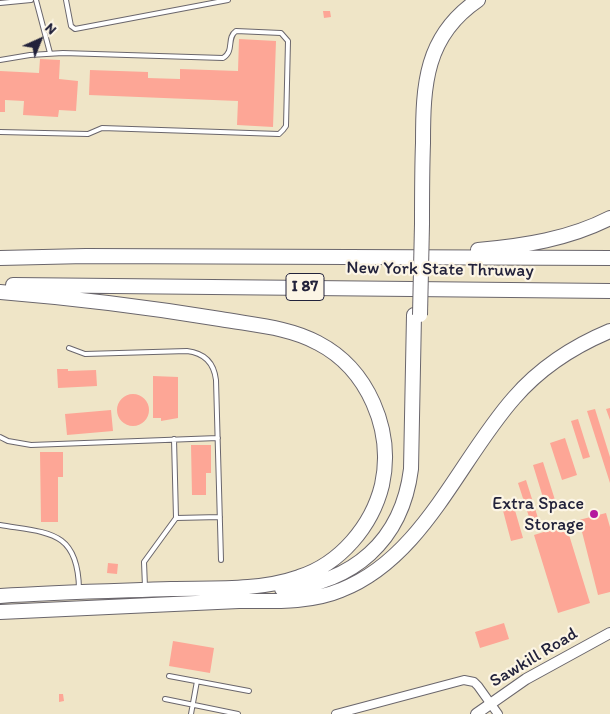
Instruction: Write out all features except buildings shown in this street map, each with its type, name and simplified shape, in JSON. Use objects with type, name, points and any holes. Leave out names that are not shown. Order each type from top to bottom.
[{"type":"highway","points":[[291,599],[325,591],[362,572],[373,563],[392,541],[407,514],[414,492],[418,467],[416,107],[420,71],[429,46],[452,14],[467,0]]},
{"type":"highway","points":[[418,224],[427,73],[436,49],[449,28],[478,0]]},
{"type":"highway","points":[[381,258],[531,244],[575,233],[610,218]]},
{"type":"highway","name":"New York State Thruway","points":[[0,258],[610,258]]},
{"type":"highway","name":"New York State Thruway","points":[[0,285],[86,284],[610,291]]},
{"type":"highway","points":[[0,292],[127,305],[288,331],[320,343],[345,362],[357,375],[374,403],[383,432],[385,448],[384,477],[371,514],[349,545],[319,569],[287,581],[247,587],[79,591],[0,596]]},
{"type":"highway","points":[[247,587],[269,589],[298,588],[335,578],[368,556],[392,526],[404,500],[411,469],[417,315]]},
{"type":"highway","points":[[3,612],[239,601],[271,602],[313,597],[341,590],[366,577],[402,549],[422,525],[492,426],[525,386],[567,353],[610,331]]},
{"type":"street","name":"Sawkill Road","points":[[476,714],[542,669],[610,632]]},
{"type":"street","points":[[336,714],[464,680],[474,682],[498,714]]},
{"type":"lane","points":[[0,3],[31,0]]},
{"type":"lane","points":[[36,0],[50,54]]},
{"type":"lane","points":[[66,0],[71,26],[75,29],[228,0]]},
{"type":"lane","points":[[0,60],[50,54],[223,58],[228,55],[230,38],[236,31],[281,33],[288,41],[286,126],[278,134],[102,128],[88,134],[0,132]]},
{"type":"lane","points":[[69,348],[85,354],[187,351],[202,355],[212,366],[215,373],[221,560]]},
{"type":"lane","points":[[0,437],[8,441],[31,445],[218,438]]},
{"type":"lane","points":[[146,590],[144,562],[176,518],[174,439]]},
{"type":"lane","points":[[176,518],[220,517]]},
{"type":"lane","points":[[0,526],[51,534],[67,545],[76,560],[79,591]]},
{"type":"lane","points":[[169,676],[249,691]]},
{"type":"lane","points":[[191,714],[197,681]]},
{"type":"lane","points":[[165,699],[238,714]]},
{"type":"place","name":"Extra Space Storage","points":[[594,514]]}]
